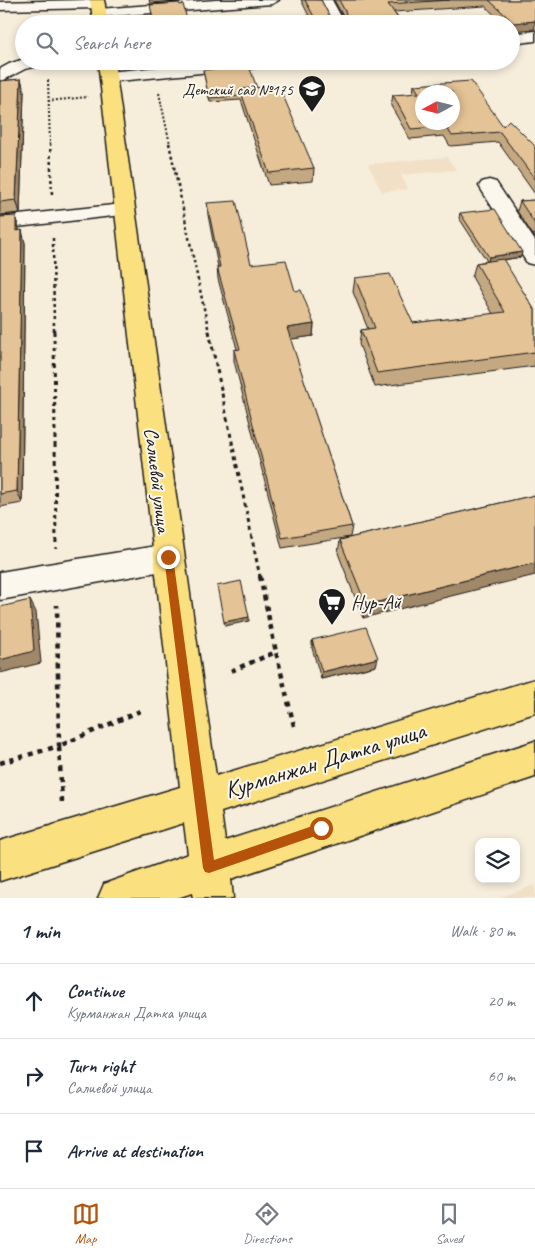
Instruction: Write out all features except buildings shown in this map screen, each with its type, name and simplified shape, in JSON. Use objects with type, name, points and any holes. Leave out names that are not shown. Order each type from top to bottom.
[{"type":"main road","name":"Салиевой улица","points":[[107,70],[123,210],[211,883]]},
{"type":"main road","name":"Курманжан Датка улица","points":[[0,861],[535,696]]},
{"type":"main road","points":[[118,898],[211,883],[535,759]]},
{"type":"street","points":[[0,6],[99,10],[272,0]]},
{"type":"street","points":[[325,0],[333,15]]},
{"type":"street","points":[[520,38],[535,36]]},
{"type":"street","points":[[0,77],[15,65]]},
{"type":"street","points":[[488,186],[535,258]]},
{"type":"street","points":[[0,223],[123,210]]},
{"type":"street","points":[[0,586],[168,557]]},
{"type":"path","points":[[45,70],[53,217],[56,576],[59,746],[62,802]]},
{"type":"path","points":[[158,87],[276,652],[295,730]]},
{"type":"path","points":[[48,101],[89,97],[89,92]]},
{"type":"path","points":[[231,671],[276,652]]},
{"type":"path","points":[[0,763],[59,746],[140,710]]},
{"type":"shaded area","points":[[447,157],[456,170],[401,175],[408,189],[382,192],[368,164]]},
{"type":"shaded area","points":[[535,885],[535,898],[498,898]]},
{"type":"place","name":"Детский сад №175","points":[[312,113]]},
{"type":"place","name":"Нур-Ай","points":[[332,626]]},
{"type":"route","points":[[168,557],[209,868],[321,828]]}]
